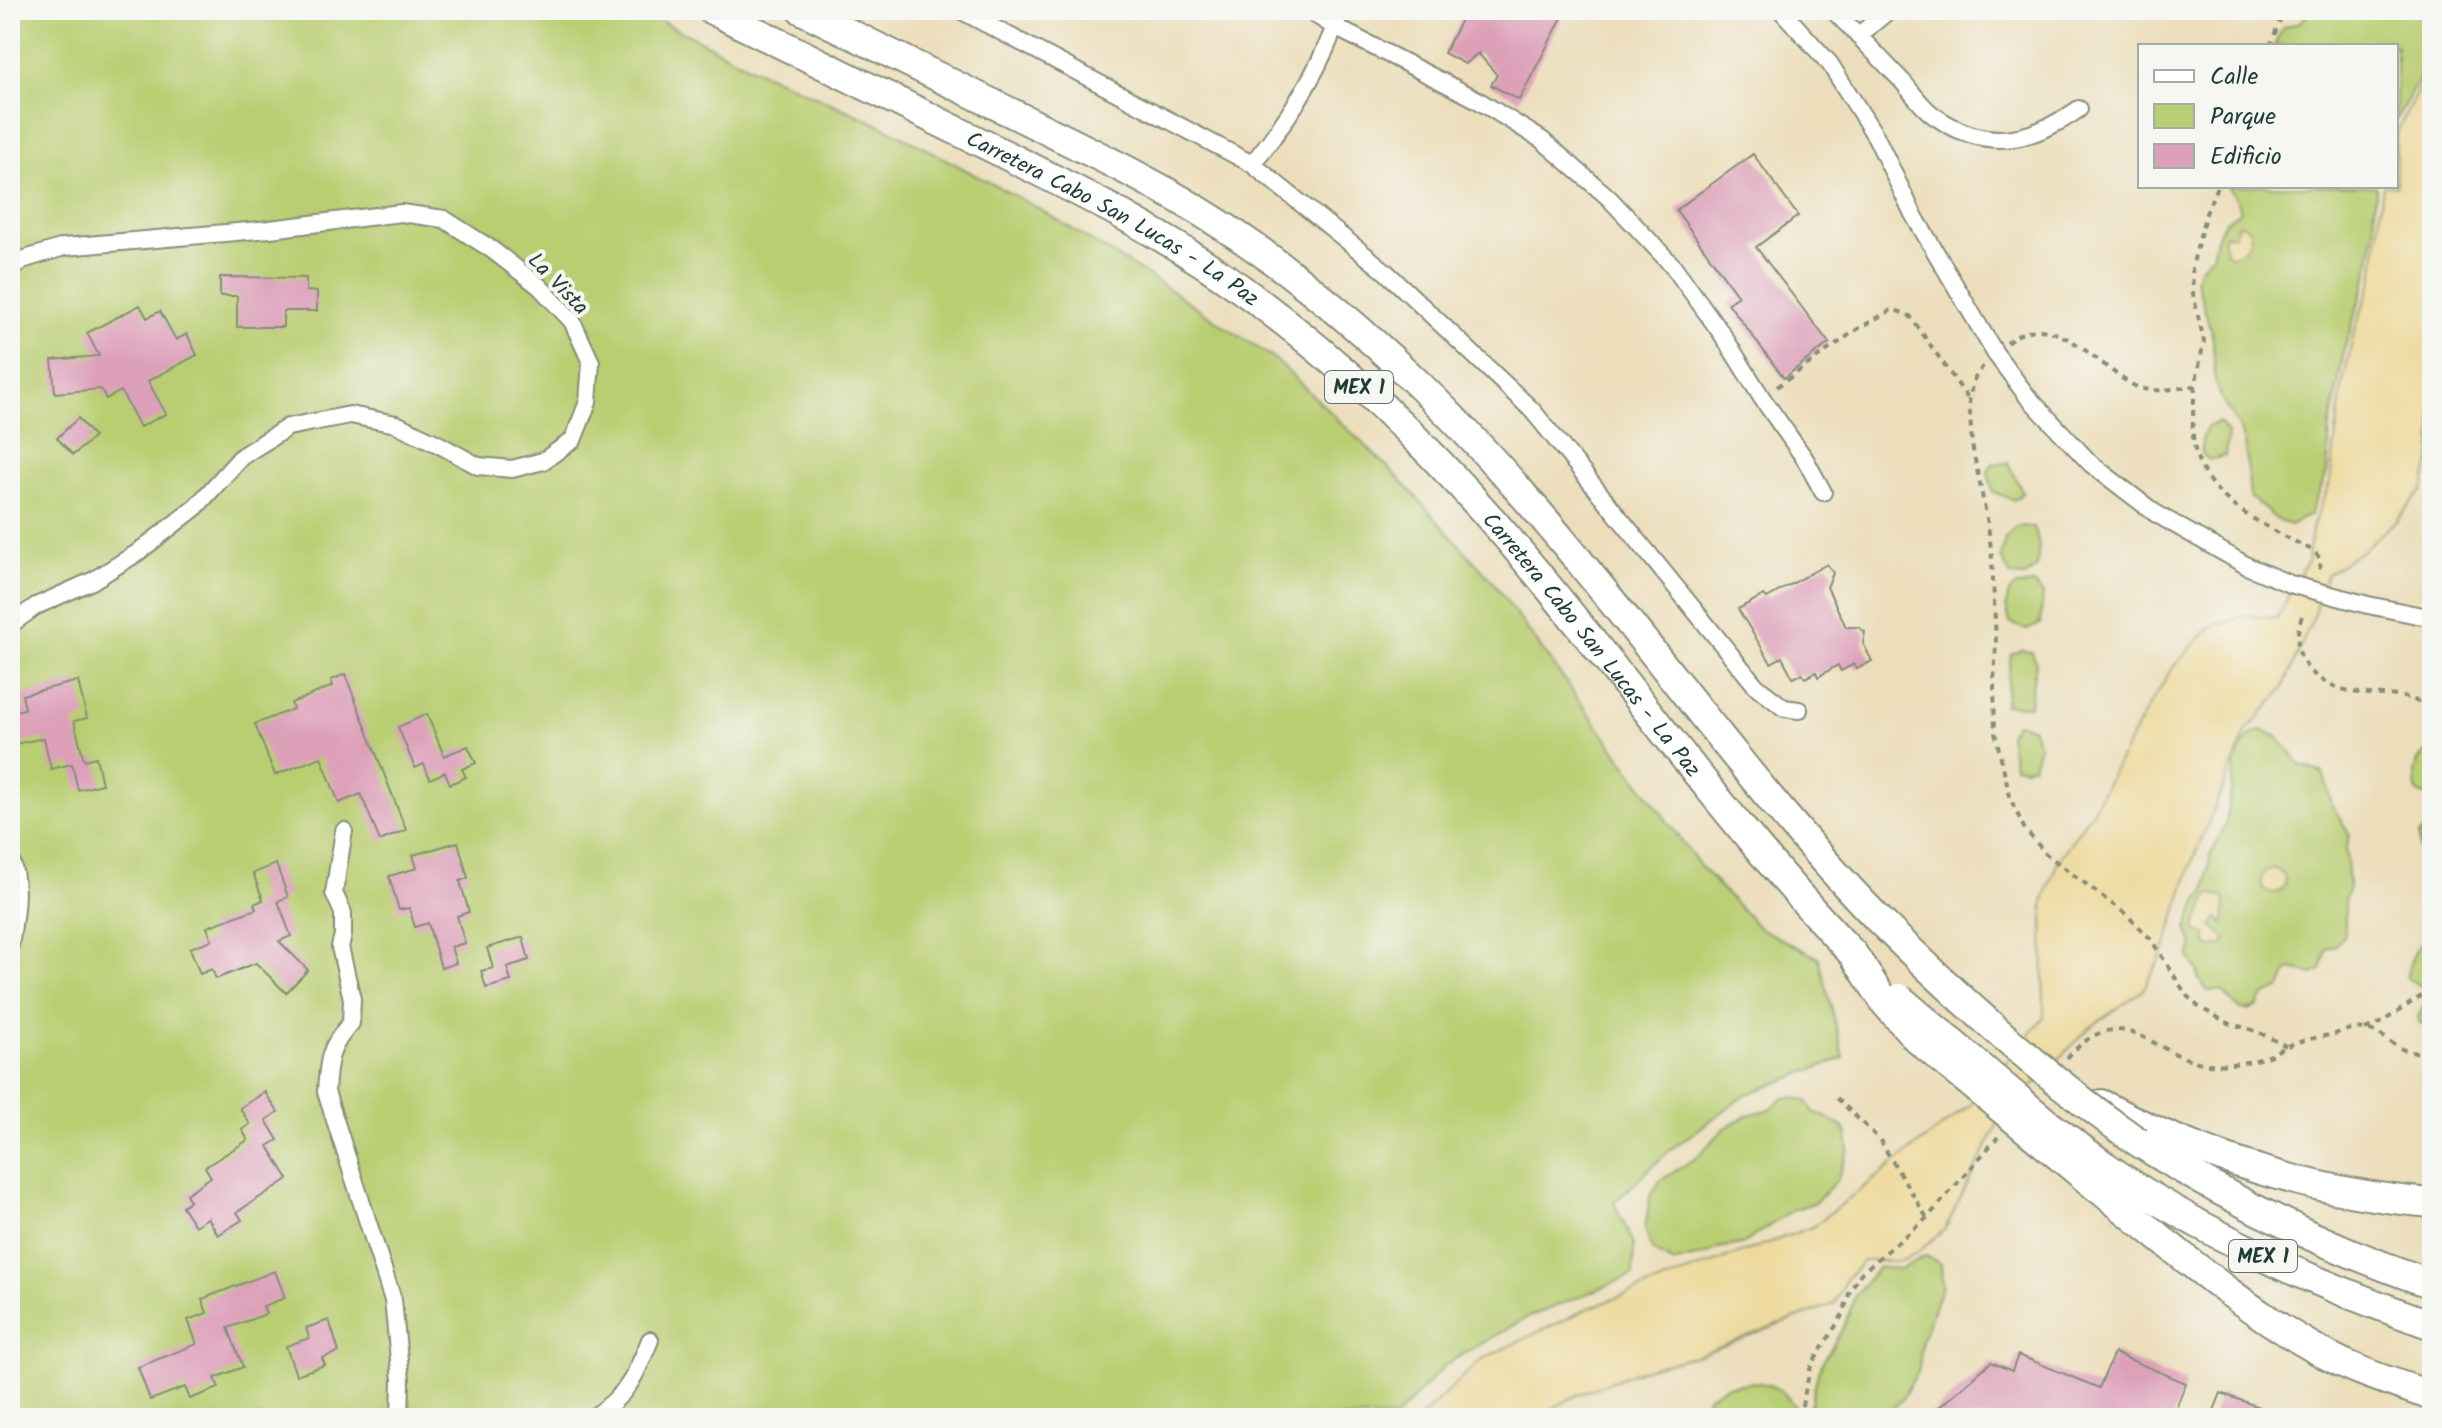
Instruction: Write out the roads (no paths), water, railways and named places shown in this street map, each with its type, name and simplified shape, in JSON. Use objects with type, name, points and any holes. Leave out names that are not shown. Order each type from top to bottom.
[{"type":"highway","name":"Carretera Cabo San Lucas - La Paz","points":[[712,10],[1097,200],[1211,267],[1284,322],[1413,437],[1503,532],[1756,846],[1853,954],[1901,1000],[2049,1125],[2099,1175],[2297,1272],[2432,1325]]},
{"type":"highway","name":"Carretera Cabo San Lucas - La Paz","points":[[802,10],[1108,159],[1164,190],[1262,253],[1412,378],[1493,460],[1568,546],[1798,832],[1879,920],[1996,1031],[2054,1080],[2143,1135],[2234,1200],[2327,1243],[2432,1284]]},
{"type":"highway","points":[[2143,1135],[2295,1179],[2380,1197],[2432,1203]]},
{"type":"highway","points":[[2099,1175],[2224,1286],[2294,1337],[2343,1363],[2432,1396]]},
{"type":"street","points":[[960,10],[1252,164],[1386,272],[1532,410],[1756,686],[1784,708],[1799,710]]},
{"type":"street","points":[[1308,10],[1476,99],[1542,140],[1608,197],[1673,266],[1805,459],[1823,492]]},
{"type":"street","points":[[1252,164],[1277,133],[1315,71],[1341,10]]},
{"type":"street","points":[[1781,10],[1830,64],[1868,125],[1913,214],[1995,353],[2027,396],[2091,464],[2155,513],[2249,567],[2290,584],[2432,618]]},
{"type":"street","points":[[1833,10],[1933,116],[1983,139],[2029,136],[2056,125],[2079,109]]},
{"type":"street","points":[[1858,36],[1889,10]]},
{"type":"street","name":"La Vista","points":[[10,272],[22,260],[64,247],[270,229],[401,213],[444,219],[491,249],[539,286],[572,321],[591,362],[588,402],[573,440],[543,461],[512,469],[478,466],[396,424],[350,415],[288,427],[242,456],[196,507],[137,553],[92,581],[36,606],[10,625]]},
{"type":"street","points":[[344,831],[334,893],[343,913],[340,947],[352,999],[351,1023],[335,1041],[327,1063],[326,1092],[393,1300],[401,1380],[400,1418]]},
{"type":"street","points":[[10,858],[16,873],[16,908],[10,946]]},
{"type":"street","points":[[593,1418],[608,1408],[634,1381],[650,1340]]}]
